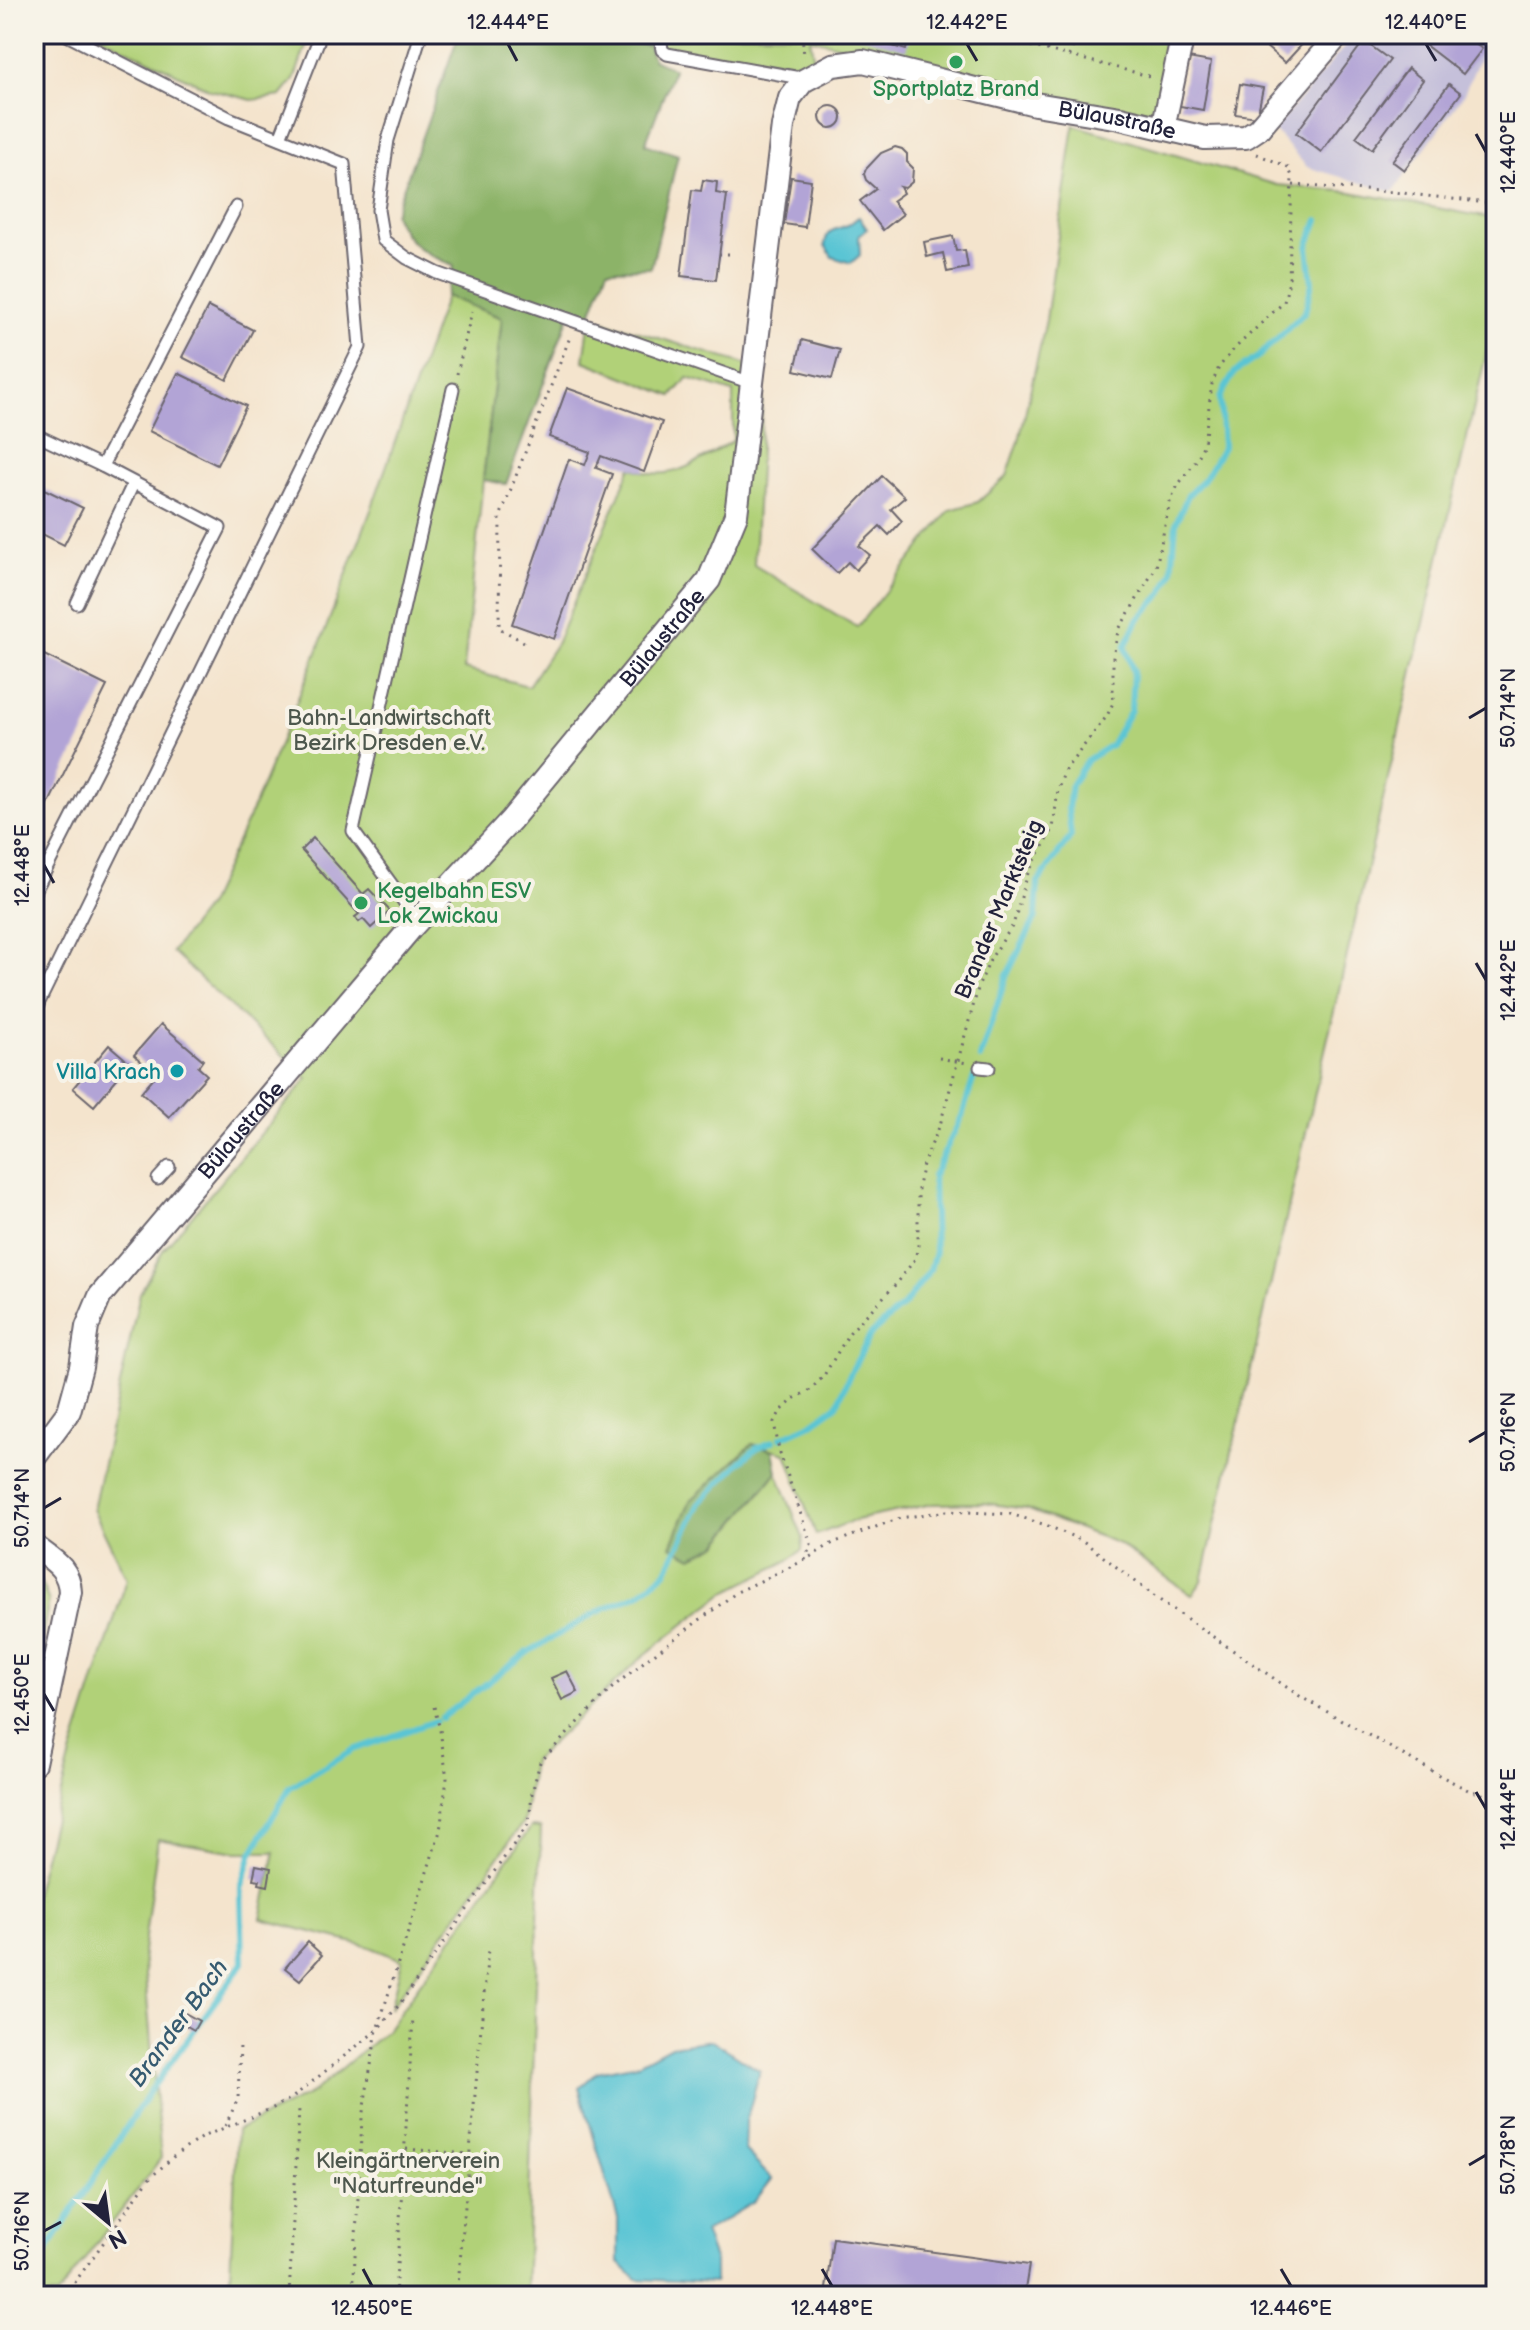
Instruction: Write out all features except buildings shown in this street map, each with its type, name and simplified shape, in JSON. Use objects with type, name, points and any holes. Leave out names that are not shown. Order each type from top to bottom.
[{"type":"street","points":[[1163,128],[1183,34]]},
{"type":"street","points":[[1250,145],[1258,129],[1339,34]]},
{"type":"street","name":"Bülaustraße","points":[[34,1458],[69,1411],[81,1367],[87,1327],[100,1296],[418,921],[511,820],[709,580],[736,515],[783,126],[790,98],[807,79],[833,65],[863,61],[1035,104],[1250,145]]},
{"type":"street","points":[[34,1546],[69,1576],[70,1592],[34,1763]]},
{"type":"lane","points":[[34,1019],[39,1002],[360,347],[344,164],[229,118],[65,34]]},
{"type":"lane","points":[[280,138],[321,34]]},
{"type":"lane","points":[[421,34],[388,140],[378,210],[383,240],[407,258],[437,273],[754,384]]},
{"type":"lane","points":[[660,34],[662,50],[667,54],[807,79]]},
{"type":"lane","points":[[102,466],[236,207]]},
{"type":"lane","points":[[418,921],[353,831],[453,389]]},
{"type":"lane","points":[[34,434],[220,528],[34,893]]},
{"type":"lane","points":[[77,603],[133,484]]},
{"type":"lane","points":[[158,1179],[169,1167]]},
{"type":"path","points":[[168,34],[178,39],[203,42],[234,34]]},
{"type":"path","points":[[1069,56],[1078,34]]},
{"type":"path","points":[[1023,44],[1172,82]]},
{"type":"path","points":[[1250,145],[1288,167],[1293,185],[1496,204]]},
{"type":"path","name":"Brander Marktsteig","points":[[805,1560],[811,1544],[779,1450],[774,1422],[795,1398],[809,1391],[823,1377],[850,1332],[898,1282],[915,1259],[918,1246],[918,1186],[923,1164],[940,1125],[979,985],[991,958],[1013,925],[1028,873],[1053,829],[1058,789],[1065,770],[1107,716],[1113,703],[1113,657],[1118,631],[1156,567],[1170,502],[1204,443],[1212,384],[1219,367],[1284,302],[1289,281],[1293,185]]},
{"type":"path","points":[[719,254],[732,254]]},
{"type":"path","points":[[453,389],[472,311]]},
{"type":"path","points":[[524,642],[499,628],[500,517],[575,322]]},
{"type":"path","points":[[939,1058],[979,1066]]},
{"type":"path","points":[[65,2296],[149,2179],[192,2143],[293,2097],[377,2030],[399,2005],[529,1823],[540,1762],[613,1687],[737,1592],[866,1529],[900,1518],[947,1511],[1010,1514],[1046,1525],[1083,1541],[1158,1599],[1301,1697],[1439,1775],[1468,1790],[1496,1798]]},
{"type":"path","points":[[353,2296],[362,2118],[377,2030],[440,1831],[447,1778],[433,1703]]},
{"type":"path","points":[[457,2296],[488,1949]]},
{"type":"path","points":[[395,2296],[413,2019]]},
{"type":"path","points":[[225,2126],[238,2099],[240,2045]]},
{"type":"path","points":[[289,2296],[299,2109]]},
{"type":"path","points":[[406,2149],[468,2154]]},
{"type":"shaded area","points":[[1355,34],[1490,34],[1463,96],[1393,192],[1307,167],[1274,130]]},
{"type":"green space","points":[[95,34],[310,34],[294,80],[281,96],[252,100],[211,90]]},
{"type":"green space","points":[[459,34],[594,34],[648,46],[653,59],[674,69],[645,144],[678,155],[651,268],[608,269],[590,317],[570,313],[506,484],[483,480],[502,318],[446,296],[454,266],[411,241],[394,214]]},
{"type":"green space","points":[[594,34],[1173,34],[1155,116],[998,86],[810,38],[815,65],[805,67],[794,63],[648,46]]},
{"type":"green space","name":"Bahn-Landwirtschaft Bezirk Dresden e.V.","points":[[1074,125],[1277,185],[1351,192],[1496,219],[1496,312],[1202,1581],[1192,1595],[1117,1543],[1026,1509],[984,1503],[932,1504],[856,1520],[816,1535],[786,1453],[752,1444],[717,1545],[777,1472],[803,1538],[802,1550],[789,1560],[724,1593],[642,1657],[533,1761],[524,1821],[390,2009],[402,1960],[370,1947],[261,1919],[275,1852],[236,1852],[158,1839],[143,1952],[161,2158],[57,2296],[34,2296],[34,1895],[71,1755],[127,1579],[93,1509],[140,1293],[163,1250],[308,1078],[172,952],[208,905],[253,808],[371,510],[446,296],[502,318],[464,669],[528,686],[557,642],[631,467],[659,474],[672,472],[696,463],[733,441],[733,392],[688,378],[672,396],[584,361],[590,317],[764,370],[754,565],[857,627],[950,510],[978,502],[1007,476],[1019,441],[1046,320]]},
{"type":"green space","points":[[752,1444],[773,1450],[777,1472],[717,1545],[692,1557],[671,1546],[690,1501]]},
{"type":"green space","points":[[34,1568],[49,1601],[34,1673]]},
{"type":"green space","name":"Kleingärtnerverein \"Naturfreunde\"","points":[[531,1827],[541,1828],[526,2296],[229,2296],[237,2130],[314,2092],[387,2030]]},
{"type":"water","points":[[859,217],[867,229],[859,236],[860,255],[851,263],[832,257],[825,245],[828,235]]},
{"type":"water","points":[[712,2040],[760,2071],[746,2122],[745,2151],[772,2179],[754,2202],[704,2232],[715,2262],[715,2283],[637,2279],[618,2262],[618,2218],[579,2088],[597,2072],[638,2064],[671,2046]]},
{"type":"waterway","name":"Brander Bach","points":[[980,1058],[1006,977],[1036,917],[1038,882],[1071,836],[1068,808],[1071,785],[1087,760],[1111,745],[1131,710],[1133,671],[1125,647],[1138,620],[1162,594],[1172,573],[1176,523],[1188,495],[1204,479],[1223,447],[1220,397],[1235,372],[1259,356],[1305,312],[1312,283],[1308,247],[1318,220]]},
{"type":"waterway","name":"Brander Bach","points":[[780,1438],[809,1425],[837,1405],[871,1334],[905,1304],[930,1270],[935,1252],[933,1176],[962,1116],[974,1077]]},
{"type":"waterway","name":"Brander Bach","points":[[441,1718],[528,1652],[601,1610],[639,1594],[666,1572],[700,1503],[741,1461],[757,1448],[773,1441]]},
{"type":"waterway","name":"Brander Bach","points":[[34,2277],[51,2244],[150,2091],[243,1963],[241,1888],[252,1853],[290,1787],[353,1750],[435,1721]]},
{"type":"place","name":"Sportplatz Brand","points":[[956,62]]},
{"type":"place","name":"Kegelbahn ESV Lok Zwickau","points":[[361,903]]},
{"type":"place","name":"Villa Krach","points":[[177,1071]]}]
